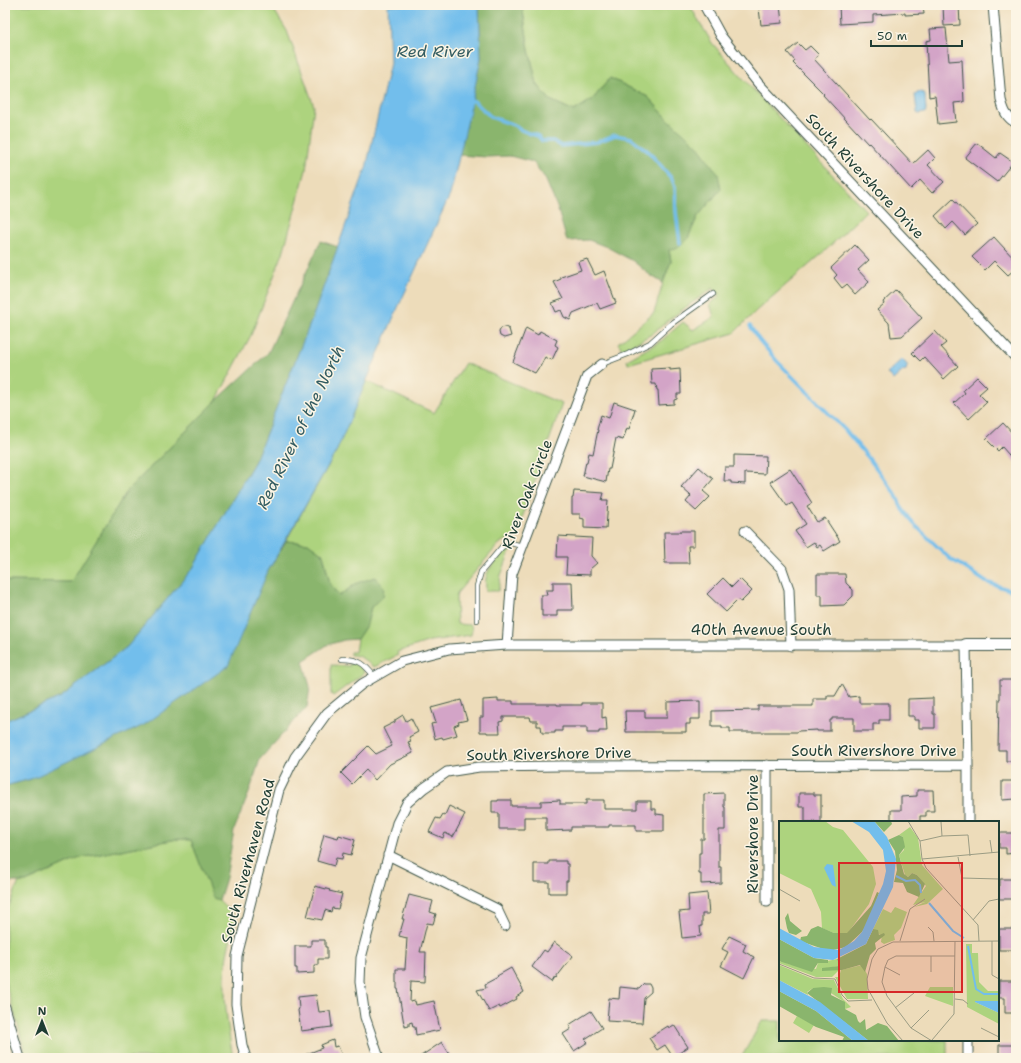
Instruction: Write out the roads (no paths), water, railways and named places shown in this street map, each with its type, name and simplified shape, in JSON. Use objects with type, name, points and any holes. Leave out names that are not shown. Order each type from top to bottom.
[{"type":"street","name":"South Rivershore Drive","points":[[704,5],[721,36],[758,83],[1016,358]]},
{"type":"street","points":[[993,5],[1001,100],[1004,110],[1011,120],[1016,123]]},
{"type":"street","name":"River Oak Circle","points":[[507,646],[512,574],[587,376],[602,364]]},
{"type":"street","points":[[744,531],[782,569],[789,589],[791,646]]},
{"type":"street","points":[[966,645],[968,821]]},
{"type":"street","name":"40th Avenue South","points":[[507,646],[1016,645]]},
{"type":"street","name":"South Riverhaven Road","points":[[246,1058],[242,1045],[236,1004],[237,956],[279,790],[295,757],[327,713],[362,684],[402,661],[450,649],[507,646]]},
{"type":"street","name":"Rivershore Drive","points":[[767,765],[767,902]]},
{"type":"street","name":"South Rivershore Drive","points":[[379,1058],[365,1017],[360,982],[361,958],[397,823],[407,804],[424,788],[447,772],[479,767],[968,765]]},
{"type":"street","points":[[388,855],[497,909],[505,926]]},
{"type":"street","points":[[5,1007],[20,1058]]},
{"type":"street","points":[[968,1041],[968,1058]]},
{"type":"lane","points":[[602,364],[628,354],[650,343],[671,324],[713,294]]},
{"type":"lane","points":[[478,620],[477,586],[481,572],[502,547],[511,544],[522,546]]},
{"type":"lane","points":[[342,659],[351,659],[362,663],[375,676]]},
{"type":"water","name":"Red River","points":[[388,5],[479,5],[481,58],[450,195],[395,314],[337,450],[268,571],[228,666],[144,725],[31,779],[5,786],[5,721],[61,697],[127,647],[193,568],[255,461],[312,319],[366,168],[390,63]]},
{"type":"water","points":[[918,92],[922,92],[925,95],[925,113],[918,114],[917,112],[915,95]]},
{"type":"water","points":[[902,359],[908,366],[906,368],[907,369],[893,380],[887,373]]},
{"type":"waterway","points":[[468,100],[474,101],[491,117],[514,125],[519,129],[538,136],[542,141],[553,141],[561,146],[597,142],[615,135],[631,138],[649,152],[672,179],[675,187],[676,212],[680,243]]},
{"type":"waterway","points":[[750,326],[759,340],[777,361],[845,430],[867,456],[896,495],[902,508],[913,523],[950,559],[986,582],[1013,591],[1016,594]]},
{"type":"water label","name":"Red River of the North","points":[[300,427]]}]
